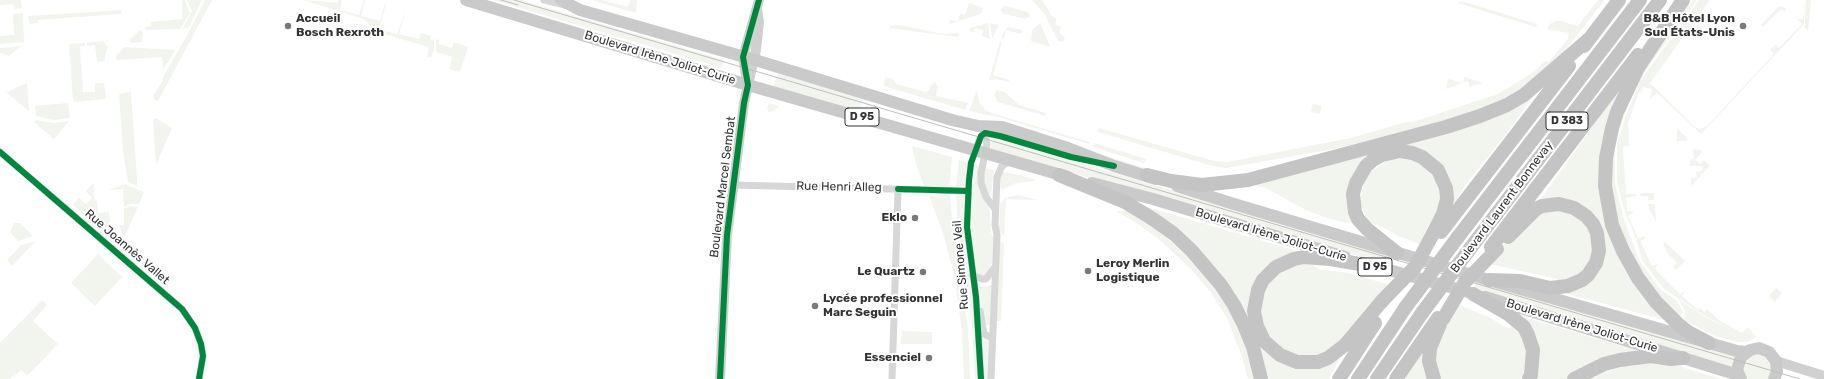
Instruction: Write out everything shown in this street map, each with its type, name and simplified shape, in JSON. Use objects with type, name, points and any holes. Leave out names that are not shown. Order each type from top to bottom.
[{"type":"highway","points":[[1372,266],[1330,259],[1304,257],[1276,266],[1263,280],[1258,290],[1254,311],[1257,326],[1264,341],[1280,355],[1297,362],[1318,362],[1328,358],[1345,345],[1386,302],[1415,267],[1438,231],[1619,0]]},
{"type":"highway","name":"Boulevard Laurent Bonnevay","points":[[1358,379],[1405,308],[1640,0]]},
{"type":"highway","name":"Boulevard Laurent Bonnevay","points":[[1377,379],[1422,313],[1475,242],[1660,0]]},
{"type":"highway","points":[[1396,379],[1441,318],[1465,282],[1494,248],[1650,38],[1683,0]]},
{"type":"highway","points":[[1683,0],[1639,66],[1617,112],[1610,135],[1606,158],[1605,186],[1609,213],[1615,232],[1623,251],[1638,278],[1656,302],[1678,324],[1688,332],[1710,343]]},
{"type":"highway","points":[[1146,175],[1189,184],[1223,184],[1248,180],[1446,127],[1507,105],[1524,95],[1588,40]]},
{"type":"highway","points":[[1397,253],[1367,229],[1358,219],[1355,212],[1353,194],[1356,183],[1366,166],[1382,155],[1400,151],[1412,153],[1422,157],[1438,170],[1446,188],[1447,200],[1438,231]]},
{"type":"highway","points":[[1059,174],[1128,204],[1158,223],[1192,251],[1221,285],[1241,318],[1253,347],[1261,379]]},
{"type":"highway","points":[[1490,280],[1520,281],[1556,288],[1574,284],[1588,274],[1596,263],[1599,251],[1599,241],[1593,224],[1579,210],[1568,205],[1551,204],[1536,209],[1494,248]]},
{"type":"highway","points":[[1473,294],[1508,314],[1524,327],[1533,350],[1531,375],[1529,379]]},
{"type":"highway","points":[[1340,379],[1386,302]]},
{"type":"highway","points":[[1434,379],[1429,361],[1430,348],[1441,318]]},
{"type":"highway","points":[[1574,379],[1604,364],[1620,360],[1651,356],[1683,358]]},
{"type":"main road","name":"Boulevard Irène Joliot-Curie","points":[[466,0],[485,3],[748,85],[1011,161],[1160,201],[1372,266],[1473,294],[1683,358],[1740,377]]},
{"type":"main road","name":"Boulevard Irène Joliot-Curie","points":[[561,0],[580,10],[755,60],[982,130],[1002,127],[1068,148],[1114,166],[1234,204],[1490,280],[1746,352]]},
{"type":"main road","points":[[1740,377],[1739,360],[1746,352],[1754,348],[1764,349],[1773,356],[1776,361],[1777,372],[1774,379]]},
{"type":"street","name":"Boulevard Irène Joliot-Curie","points":[[544,0],[580,10]]},
{"type":"street","points":[[1600,25],[1610,0]]},
{"type":"street","name":"Boulevard Marcel Sembat","points":[[748,85],[742,57],[758,5]]},
{"type":"street","name":"Boulevard Marcel Sembat","points":[[720,379],[724,271],[727,235],[744,103],[755,60],[759,22],[758,5]]},
{"type":"street","points":[[982,130],[980,138],[981,183],[986,196],[995,209]]},
{"type":"street","points":[[981,152],[987,140],[982,130]]},
{"type":"street","name":"Rue Joannès Vallet","points":[[0,152],[182,310],[195,328],[201,344],[203,356],[199,379]]},
{"type":"street","name":"Rue Simone Veil","points":[[981,152],[972,163],[968,191],[967,227],[972,275],[984,334],[992,338]]},
{"type":"street","points":[[991,379],[997,235],[995,225],[995,209],[998,171],[1005,163],[1011,161]]},
{"type":"street","name":"Rue Henri Alleg","points":[[733,185],[968,191]]},
{"type":"street","points":[[892,379],[898,189]]},
{"type":"street","name":"Rue Simone Veil","points":[[972,275],[986,279],[995,266]]},
{"type":"street","name":"Rue Simone Veil","points":[[976,297],[980,379]]},
{"type":"street","points":[[1776,361],[1824,376]]},
{"type":"shaded area","points":[[0,0],[21,0],[22,8],[14,9],[13,4],[0,5]]},
{"type":"shaded area","points":[[182,0],[185,0],[190,13],[180,29],[146,29],[146,27],[151,26],[151,22],[182,19]]},
{"type":"shaded area","points":[[187,0],[202,0],[189,27],[183,29],[192,11]]},
{"type":"shaded area","points":[[205,0],[212,0],[158,101],[155,100],[153,96]]},
{"type":"shaded area","points":[[303,0],[338,3],[338,0],[342,0],[340,10],[359,15],[365,0],[361,16],[380,21],[386,4],[379,29],[397,34],[406,10],[399,34],[419,39],[421,33],[431,36],[430,39],[434,41],[434,50],[431,57],[427,57],[429,47],[384,34],[383,38],[364,19]]},
{"type":"shaded area","points":[[494,0],[521,0],[724,60],[722,68]]},
{"type":"shaded area","points":[[592,0],[601,0],[627,7],[631,0],[637,0],[636,13]]},
{"type":"shaded area","points":[[1032,0],[1042,0],[1052,16],[1057,20],[1055,25],[1061,27],[1059,33],[1065,37],[1063,42],[1058,41],[1045,15]]},
{"type":"shaded area","points":[[1598,0],[1605,0],[1562,54],[1519,92],[1477,111],[1388,136],[1334,149],[1226,168],[1212,166],[1098,132],[1099,128],[1214,161],[1227,162],[1351,138],[1406,122],[1413,122],[1498,94],[1534,72],[1545,61],[1549,62],[1568,39],[1569,33],[1547,29],[1550,24],[1555,21],[1560,21],[1578,26]]},
{"type":"shaded area","points":[[1693,0],[1697,0],[1640,78],[1625,113],[1615,144],[1615,183],[1623,217],[1639,260],[1660,289],[1676,300],[1683,312],[1679,321],[1642,274],[1616,221],[1610,177],[1616,135],[1635,84],[1665,36]]},
{"type":"shaded area","points":[[1699,0],[1710,0],[1650,83],[1695,127],[1700,129],[1707,126],[1774,54],[1770,50],[1775,44],[1779,48],[1802,24],[1797,19],[1796,15],[1798,19],[1803,19],[1805,0],[1804,24],[1701,134],[1657,93],[1650,99],[1652,89],[1643,87],[1642,93],[1639,92],[1628,123],[1629,146],[1623,147],[1626,194],[1636,194],[1636,196],[1626,198],[1627,211],[1633,211],[1633,213],[1628,216],[1638,238],[1644,236],[1645,239],[1640,241],[1652,266],[1658,264],[1655,269],[1680,294],[1686,290],[1682,296],[1698,310],[1700,308],[1704,312],[1707,309],[1719,320],[1742,333],[1748,327],[1756,337],[1747,342],[1738,342],[1713,335],[1684,320],[1685,310],[1678,299],[1707,318],[1740,334],[1707,317],[1664,289],[1642,260],[1637,241],[1625,212],[1617,181],[1617,143],[1640,81]]},
{"type":"shaded area","points":[[1806,0],[1811,0],[1808,31],[1804,27]]},
{"type":"shaded area","points":[[1461,1],[1537,24],[1536,27],[1458,3]]},
{"type":"shaded area","points":[[969,3],[983,8],[981,14],[949,24],[950,20],[958,21],[960,14],[965,15]]},
{"type":"shaded area","points":[[1006,6],[1028,12],[1030,16],[1026,19],[1004,14],[1000,10]]},
{"type":"shaded area","points":[[1779,6],[1786,8],[1786,12],[1781,9],[1763,27],[1761,25]]},
{"type":"shaded area","points":[[122,10],[121,14],[38,20],[38,23],[30,24],[28,16]]},
{"type":"shaded area","points":[[23,13],[24,42],[0,44],[0,36],[14,35],[13,14]]},
{"type":"shaded area","points":[[988,23],[990,39],[982,36],[983,30],[975,28],[973,33],[970,31],[970,28]]},
{"type":"shaded area","points":[[990,23],[999,25],[993,37],[992,37]]},
{"type":"shaded area","points":[[1040,23],[1050,47],[1031,41],[1032,30]]},
{"type":"shaded area","points":[[898,25],[943,34],[959,33],[958,37],[889,28],[890,26]]},
{"type":"shaded area","points":[[1008,27],[1022,30],[1022,33],[1020,34],[1006,30],[1004,38],[1001,37]]},
{"type":"shaded area","points":[[140,30],[143,32],[142,42],[131,43],[130,40]]},
{"type":"shaded area","points":[[436,39],[439,40],[439,44],[452,48],[454,42],[468,47],[460,72],[449,69],[452,57],[436,52]]},
{"type":"shaded area","points":[[103,41],[108,48],[105,54],[105,61],[97,62],[95,45],[87,46],[87,43]]},
{"type":"shaded area","points":[[1000,42],[1002,42],[993,75],[1009,80],[1009,82],[997,79],[989,80]]},
{"type":"shaded area","points":[[85,43],[85,46],[80,47],[83,92],[95,92],[95,83],[104,83],[106,99],[75,102],[73,100],[69,45]]},
{"type":"shaded area","points":[[21,46],[9,56],[0,53],[0,48]]},
{"type":"shaded area","points":[[125,47],[175,50],[163,70],[162,57],[116,60],[117,54]]},
{"type":"shaded area","points":[[778,73],[863,98],[860,111],[773,88]]},
{"type":"shaded area","points":[[885,77],[893,79],[896,84],[925,92],[929,91],[931,85],[935,82],[938,87],[936,96],[968,103],[965,110],[884,86]]},
{"type":"shaded area","points":[[1464,77],[1483,83],[1470,87],[1468,81],[1463,83]]},
{"type":"shaded area","points":[[1448,79],[1463,83],[1446,89]]},
{"type":"shaded area","points":[[27,83],[29,111],[6,92]]},
{"type":"shaded area","points":[[1621,87],[1604,203],[1668,321],[1568,294],[1566,291],[1585,285],[1598,223],[1540,200]]},
{"type":"shaded area","points":[[977,90],[979,102],[984,109],[991,113],[1090,142],[1089,144],[998,117],[969,111]]},
{"type":"shaded area","points":[[997,90],[1005,92],[1019,105],[1046,113],[1045,116],[998,102],[994,95]]},
{"type":"shaded area","points":[[131,92],[137,186],[128,182],[123,151],[119,94]]},
{"type":"shaded area","points":[[1534,95],[1504,137],[1466,184],[1453,206],[1449,180],[1401,142]]},
{"type":"shaded area","points":[[68,103],[70,118],[54,120],[36,116],[35,106]]},
{"type":"shaded area","points":[[769,103],[779,107],[769,113],[767,109]]},
{"type":"shaded area","points":[[1313,104],[1322,106],[1320,114],[1311,112]]},
{"type":"shaded area","points":[[156,118],[172,128],[156,165],[153,120]]},
{"type":"shaded area","points":[[36,120],[54,123],[69,121],[54,139],[34,122]]},
{"type":"shaded area","points":[[1677,128],[1687,138],[1687,141],[1677,141]]},
{"type":"shaded area","points":[[1050,136],[1100,154],[1191,182],[1112,160]]},
{"type":"shaded area","points":[[995,138],[1392,255],[1389,265],[990,149]]},
{"type":"shaded area","points":[[1094,143],[1146,159],[1144,163],[1093,146]]},
{"type":"shaded area","points":[[912,146],[952,157],[949,187],[924,186],[917,167]]},
{"type":"shaded area","points":[[1379,149],[1366,160],[1353,223],[1342,222],[1321,216],[1306,210],[1266,188],[1248,183]]},
{"type":"shaded area","points":[[1693,149],[1700,150],[1702,152],[1695,160],[1700,164],[1704,160],[1710,166],[1691,186],[1691,178],[1697,178],[1696,172],[1702,171],[1702,166],[1690,166],[1690,160],[1694,159]]},
{"type":"shaded area","points":[[1402,159],[1414,161],[1424,166],[1433,176],[1439,187],[1440,208],[1420,244],[1398,236],[1367,221],[1360,201],[1364,182],[1370,172],[1388,160]]},
{"type":"shaded area","points":[[959,160],[967,163],[964,186],[956,188]]},
{"type":"shaded area","points":[[976,165],[979,166],[990,213],[991,233],[994,237],[993,261],[985,276],[978,275],[976,273],[973,252],[971,202]]},
{"type":"shaded area","points":[[985,168],[994,170],[991,197],[985,188]]},
{"type":"shaded area","points":[[1002,172],[1020,175],[1035,181],[1016,183],[1001,190],[1000,178]]},
{"type":"shaded area","points":[[92,184],[94,184],[94,200],[97,201],[98,213],[109,212],[110,223],[103,231],[73,205],[79,198],[86,204],[92,198],[86,191]]},
{"type":"shaded area","points":[[125,184],[144,192],[139,204],[130,204],[124,207],[123,189],[109,190]]},
{"type":"shaded area","points":[[956,193],[963,195],[964,247],[973,306],[979,379],[975,379],[972,327],[958,235]]},
{"type":"shaded area","points":[[1641,193],[1654,193],[1654,200],[1648,200],[1648,196],[1640,196]]},
{"type":"shaded area","points":[[929,195],[950,196],[954,240],[968,328],[970,379],[964,379],[962,331],[954,274],[942,230]]},
{"type":"shaded area","points":[[1018,195],[1038,200],[1006,199],[1004,236],[999,231],[1000,204],[1005,198]]},
{"type":"shaded area","points":[[1137,204],[1304,253],[1294,254],[1249,304],[1278,360],[1339,359],[1329,379],[1265,379],[1237,304]]},
{"type":"shaded area","points":[[1648,204],[1655,204],[1656,222],[1649,208]]},
{"type":"shaded area","points":[[130,206],[138,207],[125,236],[123,235],[119,225],[124,225],[124,209]]},
{"type":"shaded area","points":[[1116,211],[1128,211],[1155,228],[1194,262],[1219,293],[1230,312],[1246,348],[1254,379],[1248,379],[1242,357],[1227,318],[1211,293],[1191,269],[1161,241],[1138,224]]},
{"type":"shaded area","points":[[1546,211],[1566,211],[1580,218],[1589,229],[1593,246],[1589,263],[1578,276],[1561,283],[1557,279],[1490,264],[1503,246],[1518,231],[1530,220]]},
{"type":"shaded area","points":[[14,223],[20,223],[33,236],[18,241],[10,232]]},
{"type":"shaded area","points":[[36,241],[12,266],[7,260],[21,245]]},
{"type":"shaded area","points":[[1000,242],[1004,244],[1001,321],[994,321]]},
{"type":"shaded area","points":[[1665,242],[1685,261],[1676,270],[1673,268],[1677,263],[1668,254],[1663,243]]},
{"type":"shaded area","points":[[98,254],[122,277],[95,306],[71,283]]},
{"type":"shaded area","points":[[1309,262],[1318,269],[1348,273],[1387,284],[1385,290],[1377,301],[1331,350],[1317,356],[1297,356],[1281,349],[1268,336],[1262,319],[1261,308],[1265,291],[1276,275],[1293,266]]},
{"type":"shaded area","points":[[1478,281],[1736,355],[1733,368],[1472,290]]},
{"type":"shaded area","points":[[992,285],[990,325],[985,325],[979,287]]},
{"type":"shaded area","points":[[1776,288],[1782,293],[1775,302],[1769,296]]},
{"type":"shaded area","points":[[42,300],[47,305],[33,321],[58,344],[27,376],[22,370],[10,379],[0,379],[0,343]]},
{"type":"shaded area","points":[[1459,305],[1491,318],[1504,327],[1508,328],[1514,325],[1524,339],[1528,362],[1523,379],[1440,379],[1435,365],[1437,342],[1440,334]]},
{"type":"shaded area","points":[[1527,318],[1646,353],[1570,379],[1535,379],[1524,319]]},
{"type":"shaded area","points":[[981,330],[983,338],[989,341],[989,379],[983,379]]},
{"type":"shaded area","points":[[902,331],[932,332],[932,344],[901,344]]},
{"type":"shaded area","points":[[1424,349],[1428,379],[1404,379]]},
{"type":"shaded area","points":[[1757,354],[1763,355],[1771,363],[1771,375],[1768,379],[1748,379],[1744,375],[1744,362],[1750,356]]},
{"type":"shaded area","points":[[1649,359],[1722,379],[1584,379],[1591,375]]},
{"type":"tram line","points":[[501,0],[518,5]]},
{"type":"tram line","points":[[514,0],[1800,379]]},
{"type":"cycle path","points":[[720,379],[727,235],[744,103],[748,85],[743,57],[759,0]]},
{"type":"cycle path","points":[[981,379],[976,297],[967,227],[971,163],[981,136],[985,133],[1000,136],[1071,157],[1114,166]]},
{"type":"cycle path","points":[[0,152],[182,309],[195,328],[201,344],[203,356],[199,379]]},
{"type":"cycle path","points":[[898,189],[968,191]]},
{"type":"place","name":"Accueil Bosch Rexroth","points":[[288,26]]},
{"type":"place","name":"B&B Hôtel Lyon Sud États-Unis","points":[[1743,26]]},
{"type":"place","name":"Eklo","points":[[915,218]]},
{"type":"place","name":"Leroy Merlin Logistique","points":[[1088,271]]},
{"type":"place","name":"Le Quartz","points":[[923,272]]},
{"type":"place","name":"Lycée professionnel Marc Seguin","points":[[815,306]]},
{"type":"place","name":"Essenciel","points":[[929,358]]}]
